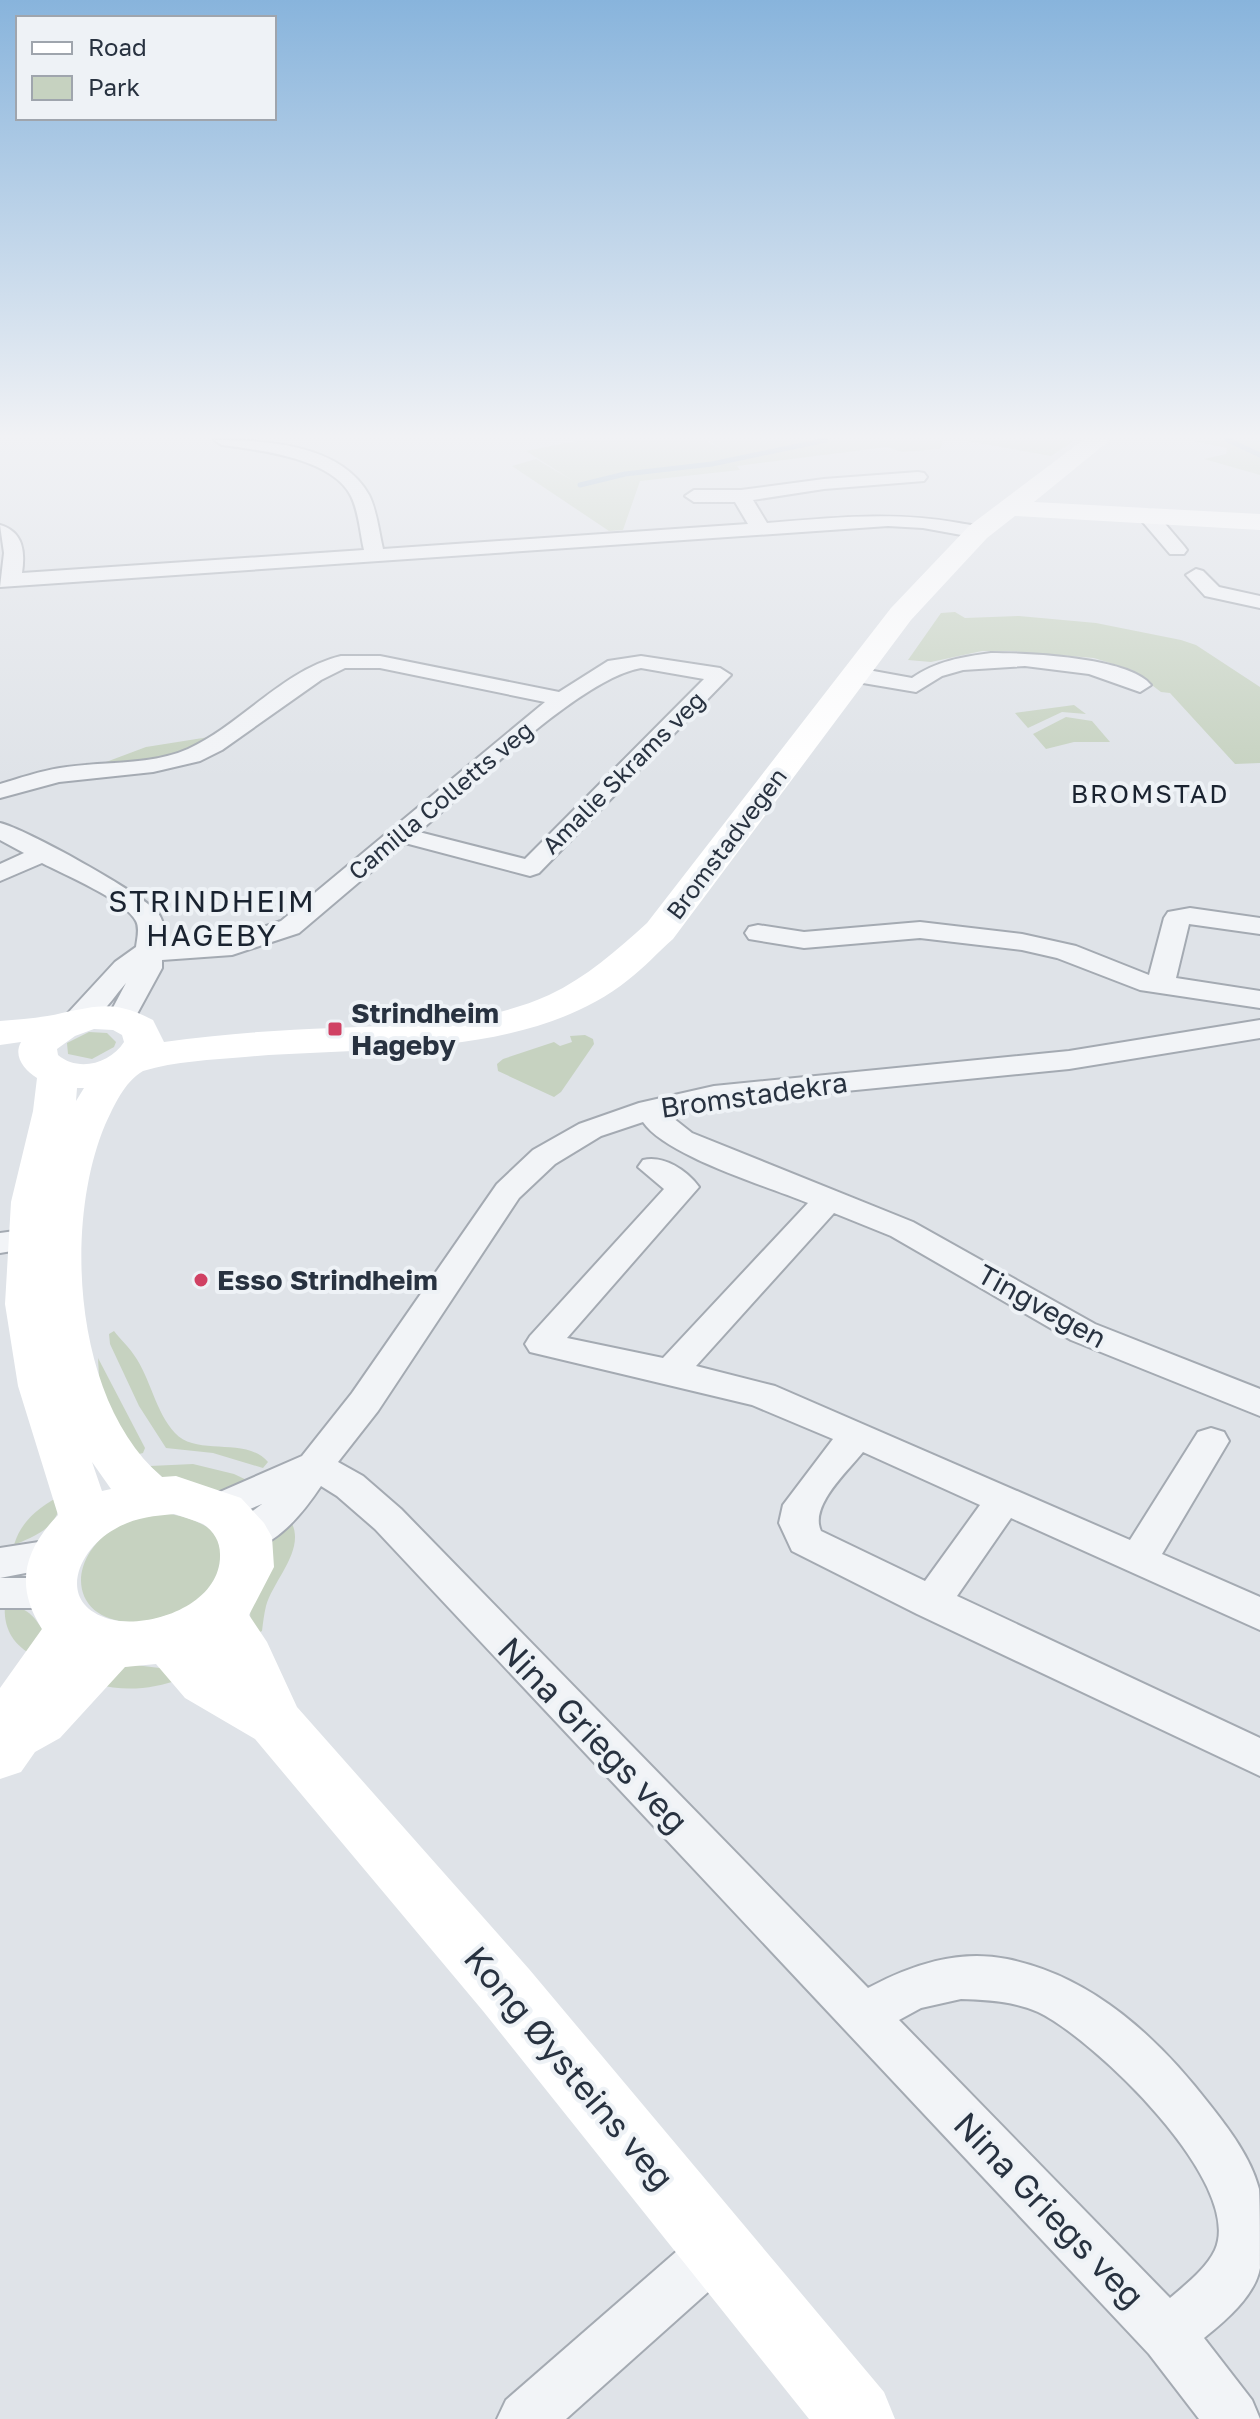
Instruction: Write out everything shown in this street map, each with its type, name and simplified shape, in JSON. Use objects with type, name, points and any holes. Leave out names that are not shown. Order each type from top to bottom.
[{"type":"street","points":[[14,553],[5,581],[420,553]]},
{"type":"street","name":"Bromstadvegen","points":[[125,1043],[164,1053],[249,1042],[451,1034],[513,1021],[600,985],[634,960],[660,931],[901,614],[958,553]]},
{"type":"street","points":[[1196,575],[1212,592],[1260,602]]},
{"type":"street","points":[[857,675],[916,685],[924,675],[934,672],[990,659],[1019,659],[1100,669],[1140,685]]},
{"type":"street","points":[[0,791],[58,775],[153,765],[192,756],[214,745],[313,675],[341,662],[380,662],[562,699]]},
{"type":"street","name":"Camilla Colletts veg","points":[[148,951],[232,947],[290,927],[562,699],[616,666],[641,662]]},
{"type":"street","name":"Amalie Skrams veg","points":[[403,835],[530,868],[720,675],[641,662]]},
{"type":"street","points":[[0,830],[137,907],[151,926],[148,968],[125,1043],[94,1101],[73,1157],[60,1220],[59,1272],[71,1354],[84,1399],[120,1466],[138,1487],[151,1496]]},
{"type":"street","points":[[0,873],[42,854]]},
{"type":"street","points":[[1160,985],[1177,918],[1190,916],[1260,926]]},
{"type":"street","points":[[758,933],[804,940],[904,930],[939,931],[1046,947],[1080,957],[1120,976],[1260,1000]]},
{"type":"street","points":[[76,1588],[51,1415],[33,1348],[15,1241],[33,1202],[54,1111],[53,1070],[39,1051],[42,1041],[69,1023],[125,968],[148,951]]},
{"type":"street","points":[[0,1033],[93,1017],[125,1043]]},
{"type":"street","name":"Bromstadekra","points":[[232,1522],[288,1505],[365,1402],[491,1214],[516,1183],[544,1157],[603,1125],[650,1109],[714,1095],[1069,1060],[1260,1029]]},
{"type":"street","points":[[0,1059],[88,1075],[125,1043]]},
{"type":"street","name":"Tingvegen","points":[[650,1109],[660,1124],[681,1140],[931,1243],[1083,1332],[1260,1403]]},
{"type":"street","points":[[654,1167],[683,1187],[542,1344],[762,1395],[857,1434],[1260,1614]]},
{"type":"street","points":[[671,1372],[829,1200]]},
{"type":"street","points":[[857,1434],[802,1505],[798,1515],[801,1533],[813,1546],[1260,1758]]},
{"type":"street","points":[[1138,1560],[1211,1441]]},
{"type":"street","name":"Nina Griegs veg","points":[[315,1465],[350,1486],[388,1519],[1168,2335],[1233,2419]]},
{"type":"street","points":[[0,1563],[76,1588],[131,1645],[168,1640],[219,1614],[231,1602],[247,1573],[249,1559],[232,1522],[199,1499],[176,1495],[151,1496],[117,1505],[76,1588],[40,1721],[8,1745]]},
{"type":"street","points":[[931,1603],[1004,1499]]},
{"type":"street","points":[[0,1593],[76,1588]]},
{"type":"street","name":"Kong Øysteins veg","points":[[219,1614],[247,1658],[275,1722],[506,1990],[857,2419]]},
{"type":"street","name":"Kong Øysteins veg","points":[[168,1640],[205,1682],[275,1722]]},
{"type":"street","points":[[863,2015],[892,1995],[918,1984],[969,1978],[1012,1982],[1049,1993],[1077,2006],[1115,2033],[1149,2067],[1217,2155],[1233,2185],[1241,2211],[1243,2241],[1236,2265],[1217,2290],[1168,2335]]},
{"type":"street","points":[[525,2419],[718,2249]]},
{"type":"green space","points":[[955,612],[965,618],[1019,616],[1096,623],[1196,645],[1260,687],[1260,763],[1235,764],[1170,693],[1161,692],[1132,670],[1094,658],[982,651],[931,662],[908,660],[941,613]]},
{"type":"green space","points":[[1074,705],[1086,714],[1062,712],[1028,728],[1015,713]]},
{"type":"green space","points":[[1066,717],[1092,721],[1110,742],[1074,742],[1046,749],[1033,734]]},
{"type":"green space","points":[[212,739],[162,760],[98,765],[146,747]]},
{"type":"green space","points":[[89,1032],[107,1033],[116,1042],[114,1047],[92,1059],[68,1054],[67,1043]]},
{"type":"green space","points":[[585,1035],[593,1039],[594,1044],[561,1092],[554,1097],[498,1071],[497,1064],[503,1059],[554,1042],[560,1046],[572,1042],[570,1036]]},
{"type":"green space","points":[[114,1331],[140,1364],[163,1415],[175,1433],[196,1444],[259,1454],[268,1462],[263,1468],[213,1453],[166,1448],[139,1406],[110,1344],[109,1334]]},
{"type":"green space","points":[[98,1358],[145,1448],[143,1453],[131,1456],[100,1395]]},
{"type":"green space","points":[[193,1464],[234,1474],[253,1483],[219,1493],[171,1485],[150,1466]]},
{"type":"green space","points":[[63,1494],[57,1514],[48,1527],[14,1545],[33,1515]]},
{"type":"green space","points":[[161,1513],[195,1521],[214,1533],[223,1553],[212,1584],[207,1592],[185,1609],[153,1619],[118,1621],[100,1614],[88,1603],[82,1588],[82,1572],[88,1555],[101,1539],[120,1524]]},
{"type":"green space","points":[[288,1517],[294,1528],[293,1551],[270,1595],[262,1631],[253,1635],[250,1613],[252,1588],[259,1562],[269,1538]]},
{"type":"green space","points":[[5,1605],[27,1612],[42,1629],[31,1654],[10,1634]]},
{"type":"green space","points":[[135,1665],[168,1669],[181,1679],[139,1688],[96,1684],[108,1670]]},
{"type":"place","name":"Strindheim Hageby","points":[[335,1029]]},
{"type":"place","name":"Esso Strindheim","points":[[201,1280]]},
{"type":"district","name":"BROMSTAD","points":[[1150,794]]},
{"type":"district","name":"STRINDHEIM HAGEBY","points":[[212,919]]}]
